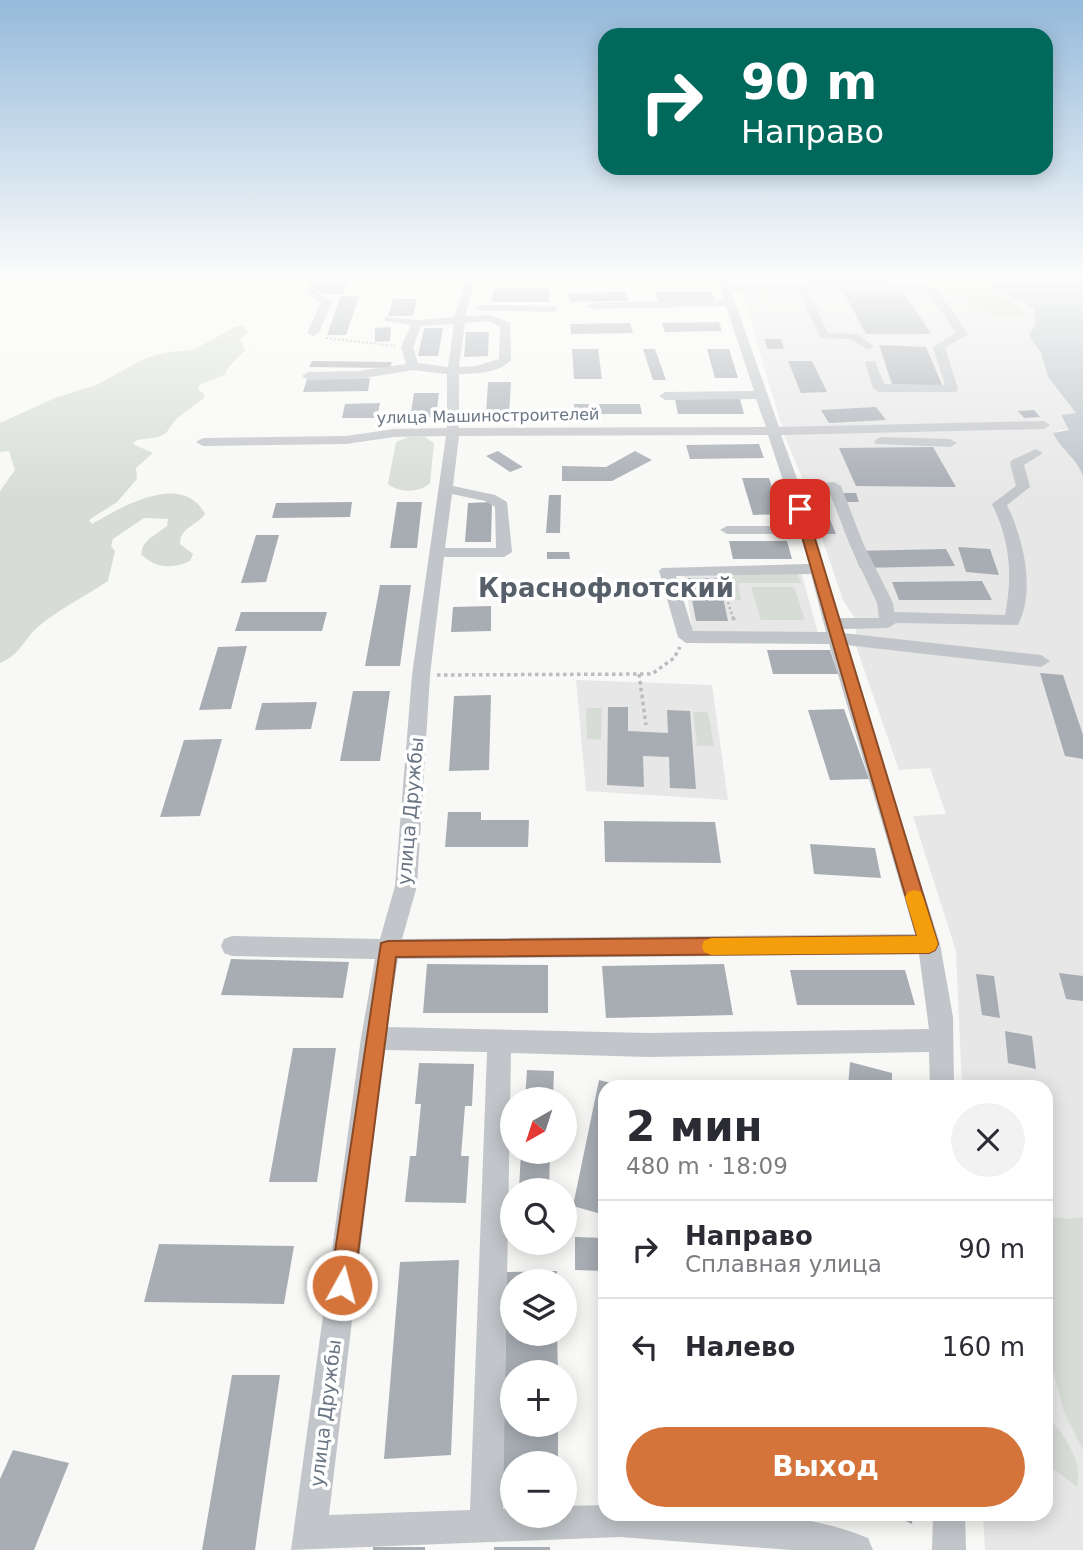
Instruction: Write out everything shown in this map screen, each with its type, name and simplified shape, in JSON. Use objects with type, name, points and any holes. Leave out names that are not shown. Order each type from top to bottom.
[{"type":"street","points":[[409,351],[413,366]]},
{"type":"street","name":"улица Дружбы","points":[[309,1541],[373,1038],[388,949],[406,886],[421,675],[453,432],[456,351]]},
{"type":"street","points":[[309,376],[358,375],[413,366],[453,371],[476,370],[505,360],[505,351]]},
{"type":"street","points":[[747,351],[807,530],[834,631],[929,944],[941,1017],[942,1080]]},
{"type":"street","points":[[871,363],[879,387],[952,389],[940,351]]},
{"type":"street","points":[[665,396],[762,395]]},
{"type":"street","points":[[776,435],[1044,425]]},
{"type":"street","name":"улица Машиностроителей","points":[[204,442],[346,440],[394,433],[453,432],[776,435]]},
{"type":"street","points":[[776,435],[950,443]]},
{"type":"street","points":[[887,617],[1012,621],[1020,582],[1012,528],[999,504],[1023,487],[1017,463],[1036,453]]},
{"type":"street","points":[[793,489],[834,486],[856,543],[885,603],[888,622],[834,631]]},
{"type":"street","points":[[436,553],[504,552],[502,505],[490,498],[447,489]]},
{"type":"street","points":[[834,631],[1041,662]]},
{"type":"street","points":[[232,946],[388,949],[929,944]]},
{"type":"street","points":[[373,1038],[648,1045],[941,1040]]},
{"type":"street","points":[[486,1525],[499,1041]]},
{"type":"street","points":[[309,1541],[486,1525],[620,1521],[799,1534],[856,1550]]},
{"type":"street","points":[[949,1521],[949,1550]]},
{"type":"lane","points":[[727,530],[807,530]]},
{"type":"lane","points":[[817,569],[667,571],[686,637],[739,638],[834,631]]},
{"type":"path","points":[[718,569],[739,638]]},
{"type":"path","points":[[421,675],[652,674],[674,658],[686,637]]},
{"type":"path","points":[[639,674],[646,725]]},
{"type":"shaded area","points":[[244,351],[226,370],[226,374],[199,385],[198,390],[204,393],[204,398],[176,419],[166,433],[159,437],[137,440],[133,444],[153,453],[136,468],[137,479],[117,502],[89,520],[92,524],[150,496],[182,495],[195,501],[205,514],[186,530],[181,538],[180,544],[193,554],[190,561],[164,566],[152,563],[141,554],[149,539],[167,526],[168,519],[144,518],[113,539],[111,546],[115,551],[108,581],[47,620],[12,656],[0,663],[0,491],[15,470],[9,451],[0,452],[0,423],[55,398],[96,385],[144,359],[163,353]]},
{"type":"shaded area","points":[[759,351],[1040,351],[1048,377],[1076,413],[1061,415],[1070,429],[1057,431],[1065,451],[1077,460],[1083,476],[1083,1550],[985,1550],[983,1521],[1053,1521],[1053,1080],[962,1080],[956,951],[913,816],[946,814],[930,768],[899,770],[856,646],[856,620],[843,600],[784,434]]},
{"type":"shaded area","points":[[1083,351],[1083,476],[1053,433],[1069,430],[1061,415],[1076,413],[1048,377],[1041,353]]},
{"type":"shaded area","points":[[408,437],[425,437],[434,443],[430,483],[421,489],[409,491],[388,484],[396,442]]},
{"type":"shaded area","points":[[801,572],[818,633],[693,633],[684,573]]},
{"type":"shaded area","points":[[798,574],[801,583],[738,583],[741,600],[731,600],[723,575]]},
{"type":"shaded area","points":[[751,587],[794,587],[805,620],[761,620]]},
{"type":"shaded area","points":[[576,680],[712,685],[728,800],[586,791]]},
{"type":"shaded area","points":[[586,708],[602,708],[601,740],[587,739]]},
{"type":"shaded area","points":[[693,712],[708,712],[714,746],[697,746]]},
{"type":"shaded area","points":[[1053,1217],[1083,1217],[1083,1450],[1064,1412],[1053,1370]]},
{"type":"shaded area","points":[[1053,1423],[1066,1439],[1075,1457],[1077,1487],[1053,1471]]},
{"type":"building","points":[[419,351],[439,351],[438,356],[418,356]]},
{"type":"building","points":[[464,351],[488,351],[488,356],[464,357]]},
{"type":"building","points":[[572,351],[598,351],[602,379],[574,379]]},
{"type":"building","points":[[644,351],[656,351],[666,380],[653,380]]},
{"type":"building","points":[[708,351],[730,351],[738,378],[715,378]]},
{"type":"building","points":[[881,351],[928,351],[943,387],[892,384]]},
{"type":"building","points":[[312,361],[392,362],[390,368],[309,367]]},
{"type":"building","points":[[788,361],[812,361],[827,392],[801,393]]},
{"type":"building","points":[[370,378],[368,391],[303,392],[307,379]]},
{"type":"building","points":[[488,382],[511,382],[509,415],[486,415]]},
{"type":"building","points":[[414,393],[439,393],[436,417],[410,418]]},
{"type":"building","points":[[675,399],[740,399],[744,414],[678,414]]},
{"type":"building","points":[[380,403],[377,418],[342,418],[345,404]]},
{"type":"building","points":[[574,404],[640,404],[642,414],[574,414]]},
{"type":"building","points":[[876,407],[886,420],[829,423],[821,410]]},
{"type":"building","points":[[1034,410],[1040,417],[1024,418],[1018,411]]},
{"type":"building","points":[[759,444],[764,458],[690,459],[686,445]]},
{"type":"building","points":[[933,447],[956,487],[856,486],[839,448]]},
{"type":"building","points":[[498,451],[523,467],[510,472],[486,456]]},
{"type":"building","points":[[635,451],[652,460],[612,481],[562,481],[562,466],[606,467]]},
{"type":"building","points":[[742,478],[769,478],[781,514],[753,515]]},
{"type":"building","points":[[831,493],[856,493],[859,502],[834,502]]},
{"type":"building","points":[[549,495],[561,495],[560,533],[546,533]]},
{"type":"building","points":[[352,502],[350,517],[272,518],[276,503]]},
{"type":"building","points":[[397,502],[422,502],[417,548],[390,548]]},
{"type":"building","points":[[492,502],[491,542],[465,542],[468,503]]},
{"type":"building","points":[[814,510],[826,510],[836,534],[823,534]]},
{"type":"building","points":[[256,535],[279,535],[266,582],[241,583]]},
{"type":"building","points":[[729,541],[787,541],[792,559],[733,559]]},
{"type":"building","points":[[958,547],[990,549],[999,575],[966,572]]},
{"type":"building","points":[[946,549],[955,566],[860,568],[853,551]]},
{"type":"building","points":[[547,552],[569,552],[570,559],[547,559]]},
{"type":"building","points":[[688,578],[719,578],[728,621],[696,621]]},
{"type":"building","points":[[982,581],[992,600],[899,600],[892,582]]},
{"type":"building","points":[[380,585],[411,585],[400,666],[365,666]]},
{"type":"building","points":[[491,606],[491,631],[451,632],[453,607]]},
{"type":"building","points":[[241,612],[327,612],[322,631],[235,631]]},
{"type":"building","points":[[247,646],[231,709],[199,710],[218,647]]},
{"type":"building","points":[[767,650],[830,650],[838,674],[773,674]]},
{"type":"building","points":[[1040,673],[1063,675],[1083,735],[1083,759],[1065,756]]},
{"type":"building","points":[[353,691],[390,691],[380,761],[340,761]]},
{"type":"building","points":[[491,695],[489,770],[449,771],[454,696]]},
{"type":"building","points":[[317,702],[311,729],[255,730],[262,703]]},
{"type":"building","points":[[608,707],[628,707],[628,731],[668,733],[667,710],[690,711],[696,789],[670,788],[669,757],[643,756],[644,787],[607,785]]},
{"type":"building","points":[[844,709],[869,779],[830,780],[808,710]]},
{"type":"building","points":[[222,739],[200,816],[160,817],[184,740]]},
{"type":"building","points":[[448,812],[481,812],[481,820],[529,820],[528,847],[445,847]]},
{"type":"building","points":[[604,821],[715,822],[721,863],[605,862]]},
{"type":"building","points":[[810,844],[875,848],[881,878],[814,874]]},
{"type":"building","points":[[231,959],[349,962],[343,998],[221,995]]},
{"type":"building","points":[[427,964],[548,965],[548,1013],[423,1013]]},
{"type":"building","points":[[724,964],[733,1015],[606,1018],[602,966]]},
{"type":"building","points":[[790,970],[905,970],[915,1005],[797,1005]]},
{"type":"building","points":[[1059,973],[1083,976],[1083,1001],[1066,999]]},
{"type":"building","points":[[976,974],[994,976],[1000,1018],[982,1015]]},
{"type":"building","points":[[1005,1031],[1032,1036],[1036,1069],[1008,1063]]},
{"type":"building","points":[[293,1048],[336,1048],[317,1182],[269,1182]]},
{"type":"building","points":[[850,1062],[892,1073],[892,1080],[849,1080]]},
{"type":"building","points":[[419,1063],[474,1064],[472,1106],[465,1106],[461,1156],[469,1156],[466,1203],[405,1202],[410,1156],[416,1156],[421,1104],[415,1104]]},
{"type":"building","points":[[527,1070],[554,1071],[553,1087],[526,1087]]},
{"type":"building","points":[[598,1085],[598,1213],[577,1207],[577,1187]]},
{"type":"building","points":[[520,1164],[550,1164],[549,1178],[520,1178]]},
{"type":"building","points":[[577,1237],[598,1238],[598,1271],[575,1269]]},
{"type":"building","points":[[159,1244],[294,1246],[284,1304],[144,1302]]},
{"type":"building","points":[[459,1260],[451,1455],[384,1459],[400,1262]]},
{"type":"building","points":[[506,1346],[557,1346],[558,1360],[505,1360]]},
{"type":"building","points":[[232,1375],[280,1375],[255,1550],[202,1550]]},
{"type":"building","points":[[504,1437],[558,1437],[558,1451],[503,1451]]},
{"type":"building","points":[[13,1450],[69,1463],[34,1550],[0,1550],[0,1479]]},
{"type":"building","points":[[373,1547],[425,1547],[425,1550],[373,1550]]},
{"type":"building","points":[[494,1547],[550,1547],[550,1550],[494,1550]]},
{"type":"slow traffic","points":[[711,946],[929,944],[914,897]]},
{"type":"district","name":"Краснофлотский","points":[[606,588]]},
{"type":"route","points":[[342,1285],[373,1038],[388,949],[929,944],[836,638],[800,509]]}]
